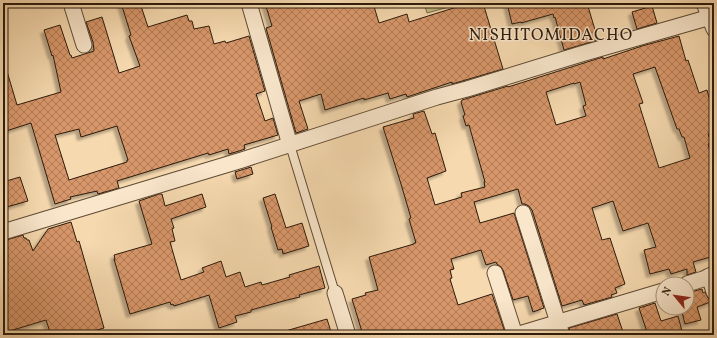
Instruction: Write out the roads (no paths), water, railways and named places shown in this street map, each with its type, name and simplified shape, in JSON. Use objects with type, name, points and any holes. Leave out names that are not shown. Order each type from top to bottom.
[{"type":"street","points":[[71,3],[84,45]]},
{"type":"street","points":[[250,3],[290,145]]},
{"type":"street","points":[[3,232],[290,145],[437,97],[568,58],[713,21],[704,3]]},
{"type":"street","points":[[523,213],[560,329]]},
{"type":"street","points":[[495,273],[516,335],[560,329],[655,294]]},
{"type":"street","points":[[695,281],[712,275],[714,292]]},
{"type":"street","points":[[336,293],[348,335]]},
{"type":"lane","points":[[290,145],[336,293]]},
{"type":"district","name":"NISHITOMIDACHO","points":[[551,35]]}]
